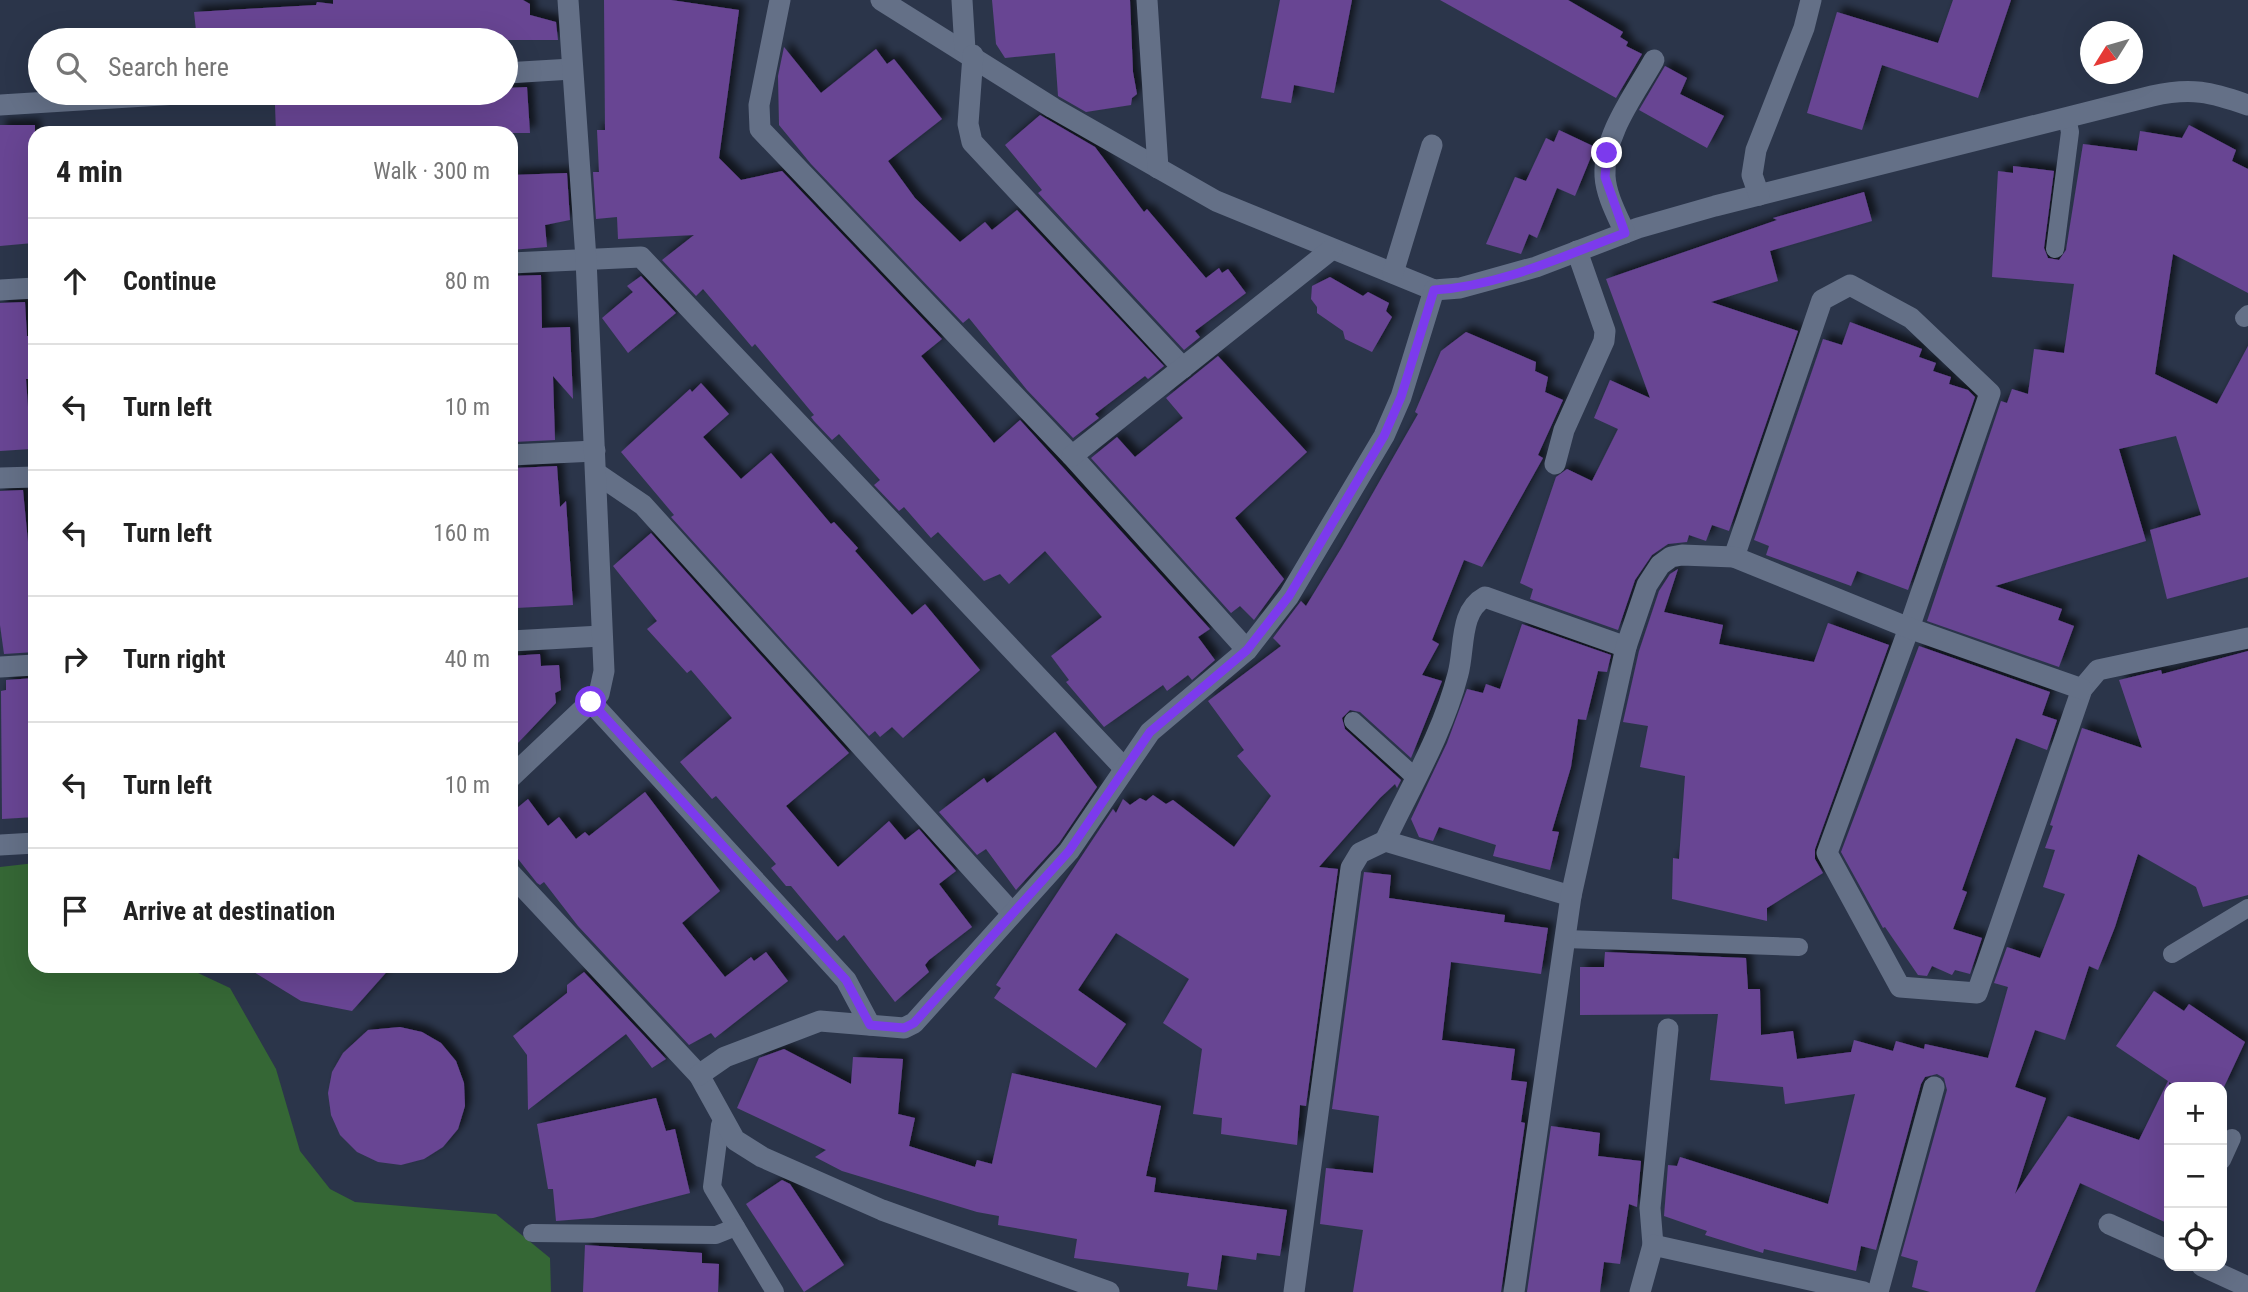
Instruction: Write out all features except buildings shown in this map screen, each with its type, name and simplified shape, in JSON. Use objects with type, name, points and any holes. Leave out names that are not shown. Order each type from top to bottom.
[{"type":"street","points":[[518,770],[599,694],[604,671],[586,259],[568,0]]},
{"type":"street","points":[[780,0],[759,105],[760,130],[1072,456],[1247,650]]},
{"type":"street","points":[[881,0],[969,52],[1053,108],[1216,201],[1434,290],[1460,288],[1625,233],[1759,195],[2182,89],[2213,93],[2248,105]]},
{"type":"street","points":[[962,0],[969,52],[968,124],[972,142],[1183,368]]},
{"type":"street","points":[[1147,0],[1158,168]]},
{"type":"street","points":[[1759,195],[1752,175],[1756,150],[1804,28],[1811,0]]},
{"type":"street","points":[[1625,233],[1605,177],[1607,153],[1619,123],[1654,60]]},
{"type":"street","points":[[518,72],[572,69]]},
{"type":"street","points":[[0,105],[28,103]]},
{"type":"street","points":[[1393,273],[1432,145]]},
{"type":"street","points":[[1072,456],[1332,249]]},
{"type":"street","points":[[1555,464],[1564,430],[1604,341],[1605,331],[1577,251]]},
{"type":"street","points":[[518,263],[641,257],[1124,768]]},
{"type":"street","points":[[1734,557],[1822,300],[1850,285],[1911,318],[1990,393],[1909,628],[1826,853],[1900,987],[1977,993],[2082,690],[2098,670],[2248,638]]},
{"type":"street","points":[[0,290],[28,288]]},
{"type":"street","points":[[699,1075],[725,1057],[820,1021],[904,1028],[914,1023],[1069,851],[1107,799],[1124,768],[1150,732],[1247,650],[1289,596],[1384,436],[1401,397],[1434,290]]},
{"type":"street","points":[[518,455],[595,451]]},
{"type":"street","points":[[596,473],[643,505],[1013,913]]},
{"type":"street","points":[[0,478],[28,477]]},
{"type":"street","points":[[1514,1292],[1571,896],[1626,647],[1647,585],[1660,565],[1671,557],[1682,555],[1734,557],[1909,628],[2082,690]]},
{"type":"street","points":[[1294,1292],[1351,868],[1360,853],[1385,841],[1448,713],[1460,665],[1466,624],[1475,603],[1485,597],[1626,647]]},
{"type":"street","points":[[518,641],[601,636]]},
{"type":"street","points":[[0,667],[28,665]]},
{"type":"street","points":[[591,702],[846,980],[870,1025]]},
{"type":"street","points":[[1385,841],[1571,896]]},
{"type":"street","points":[[0,845],[28,843]]},
{"type":"street","points":[[518,881],[699,1075],[736,1140],[762,1157],[870,1205],[1007,1254],[1078,1284],[1109,1292]]},
{"type":"street","points":[[1640,1292],[1653,1245],[1650,1208],[1668,1029]]},
{"type":"street","points":[[1878,1292],[1934,1087]]},
{"type":"street","points":[[2109,1224],[2164,1249]]},
{"type":"street","points":[[1653,1245],[1864,1292]]},
{"type":"street","points":[[2213,1271],[2248,1287]]},
{"type":"lane","points":[[2055,249],[2070,132],[2067,118]]},
{"type":"lane","points":[[1353,721],[1415,777]]},
{"type":"lane","points":[[2172,954],[2248,908]]},
{"type":"lane","points":[[1565,939],[1798,947]]},
{"type":"lane","points":[[724,1121],[720,1125],[712,1187],[775,1292]]},
{"type":"lane","points":[[2227,1149],[2232,1138]]},
{"type":"lane","points":[[532,1234],[716,1235],[736,1227]]},
{"type":"green space","points":[[28,864],[28,973],[198,973],[230,988],[276,1069],[300,1151],[330,1189],[355,1202],[496,1214],[550,1258],[551,1292],[0,1292],[0,867]]},
{"type":"route","points":[[591,702],[846,980],[860,1001],[870,1025],[904,1028],[914,1023],[1069,851],[1107,799],[1124,768],[1150,732],[1247,650],[1272,620],[1384,436],[1401,397],[1434,290],[1460,288],[1536,267],[1625,233],[1612,203],[1605,177],[1607,153]]}]
